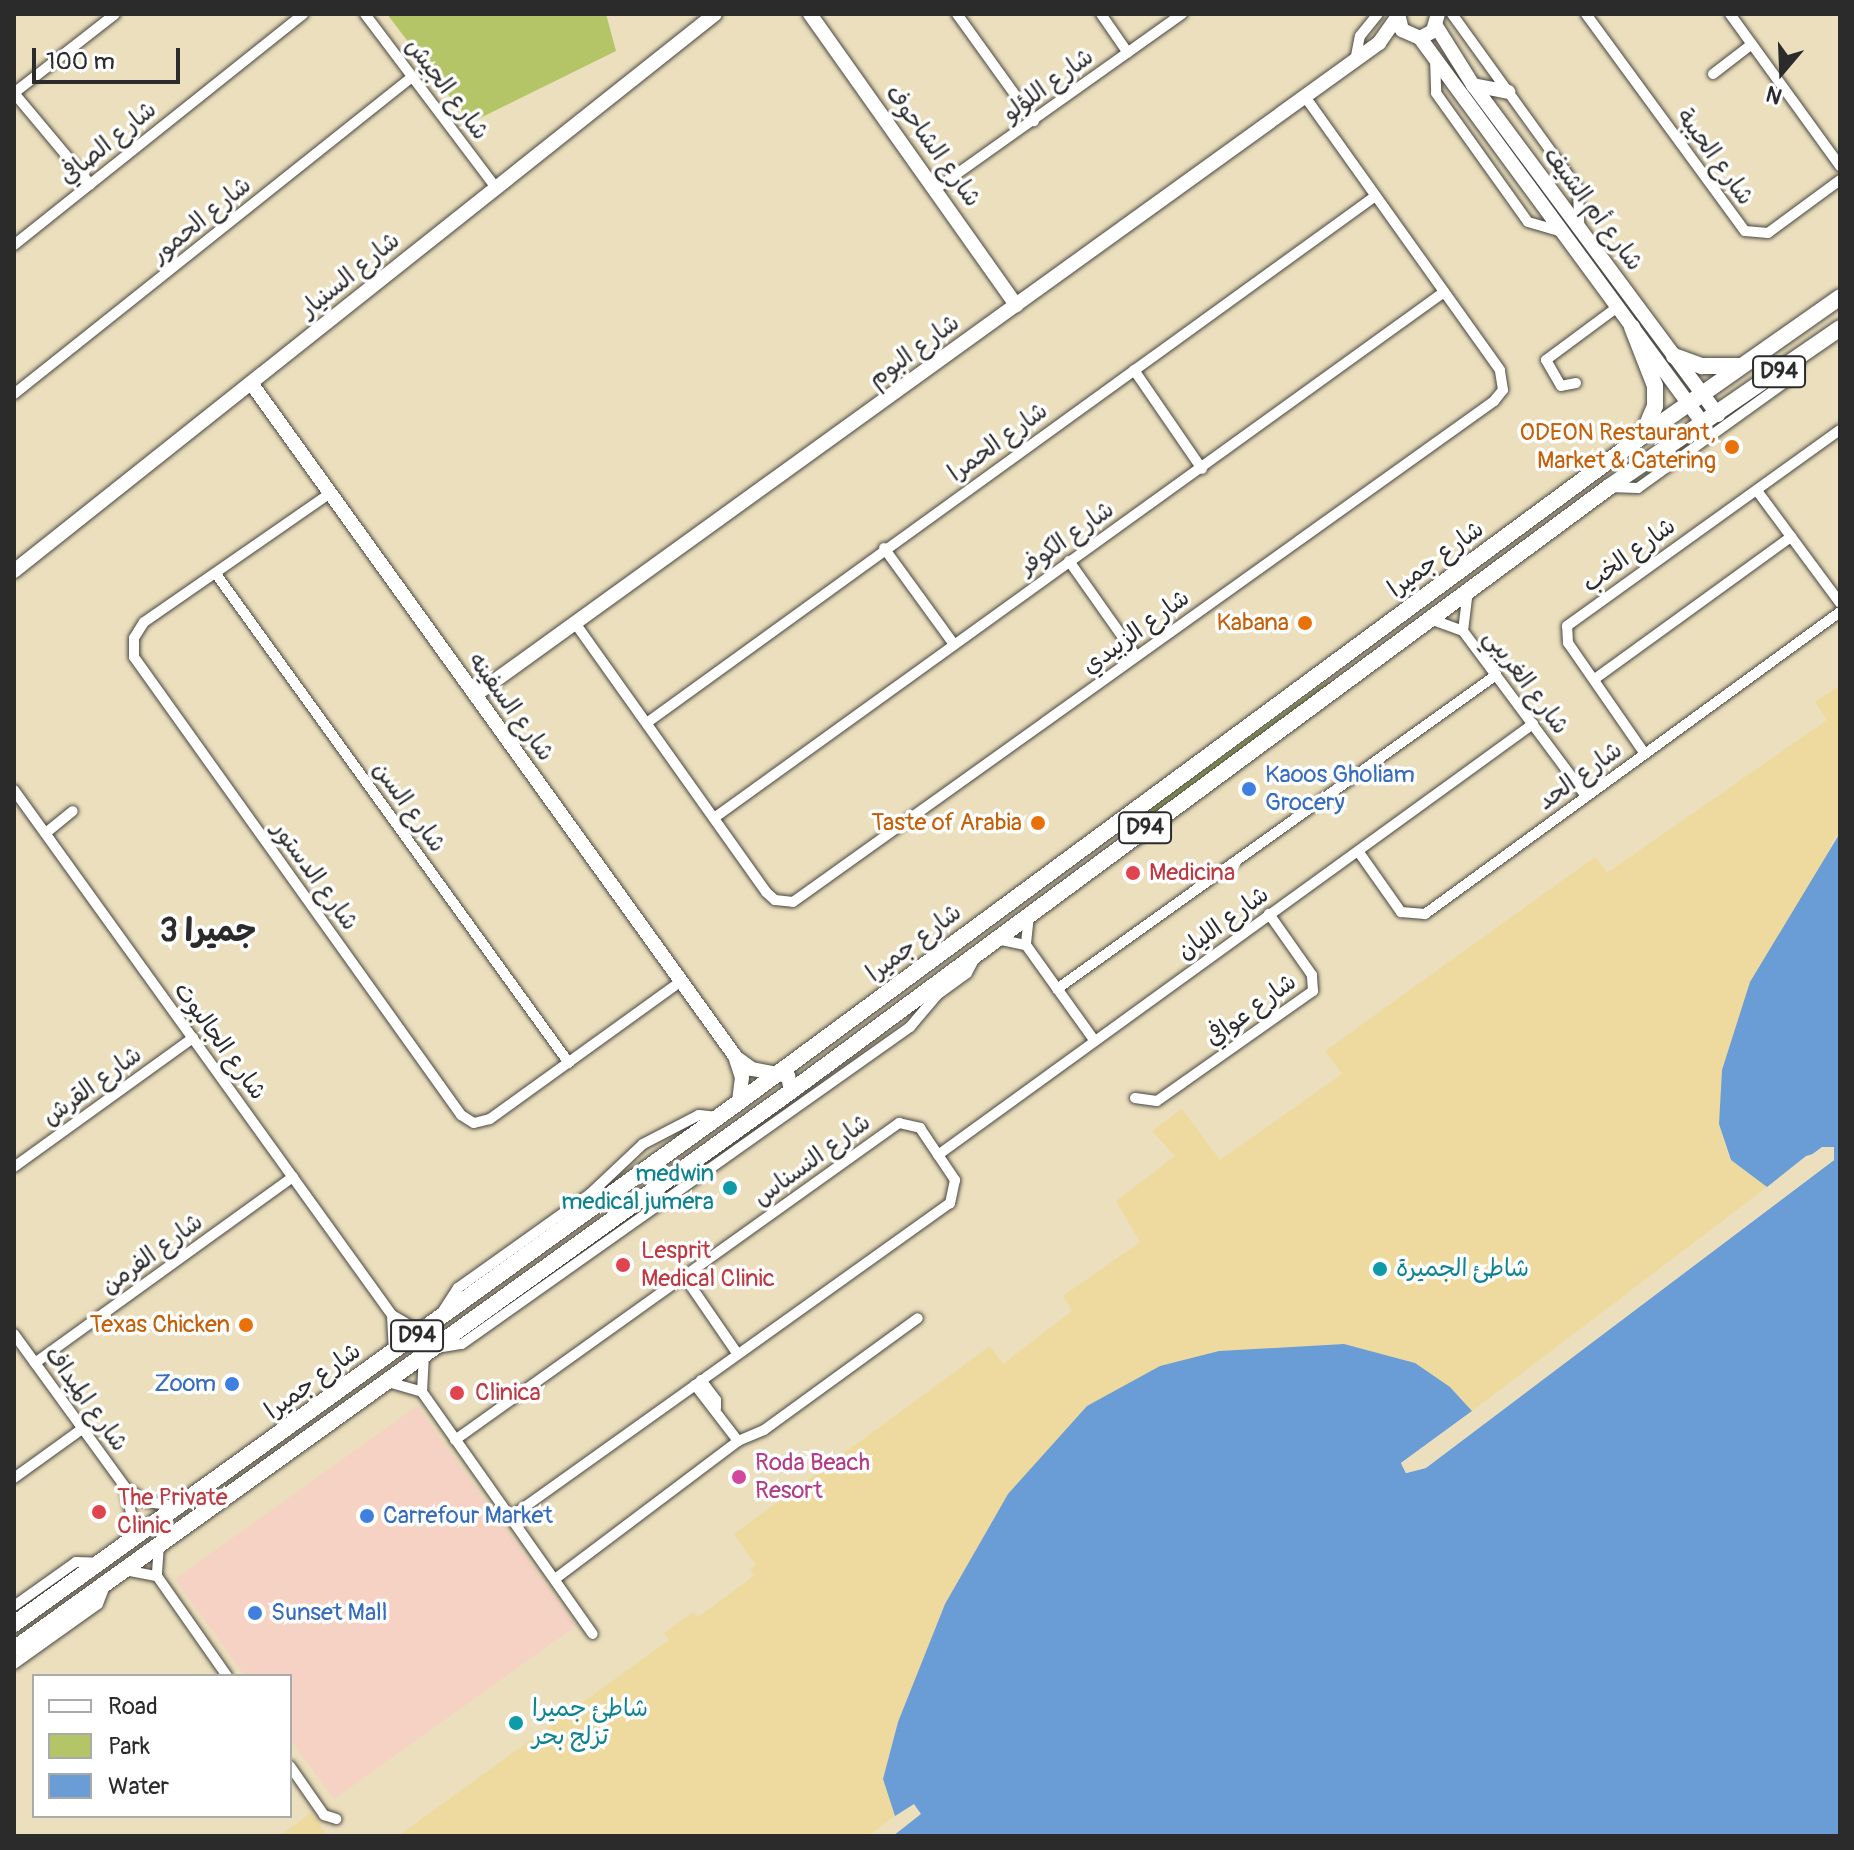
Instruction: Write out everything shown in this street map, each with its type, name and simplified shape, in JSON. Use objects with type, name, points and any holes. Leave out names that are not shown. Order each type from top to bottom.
[{"type":"main road","name":"شارع جميرا","points":[[14,1624],[394,1353],[1641,437],[1840,297]]},
{"type":"main road","points":[[1632,327],[1655,395],[1641,437]]},
{"type":"main road","name":"شارع جميرا","points":[[14,1649],[833,1061],[976,950],[1467,596],[1609,487],[1840,328]]},
{"type":"main road","points":[[1674,356],[1717,368],[1746,365]]},
{"type":"main road","points":[[817,1045],[818,1057],[833,1061]]},
{"type":"street","points":[[90,184],[14,93],[115,14]]},
{"type":"street","name":"شارع الصافي","points":[[14,245],[303,14]]},
{"type":"street","name":"شارع الجيش","points":[[365,14],[496,188]]},
{"type":"street","name":"شارع السنيار","points":[[14,571],[715,14]]},
{"type":"street","name":"شارع الشاحوف","points":[[810,14],[937,188],[1016,305]]},
{"type":"street","points":[[957,14],[1034,121]]},
{"type":"street","points":[[1101,14],[1128,53]]},
{"type":"street","name":"شارع اللؤلو","points":[[937,188],[1182,14]]},
{"type":"street","points":[[1355,61],[1360,36],[1378,14]]},
{"type":"street","points":[[1452,14],[1578,189],[1579,227]]},
{"type":"street","name":"شارع الحيبة","points":[[1586,14],[1745,231],[1768,233],[1840,180]]},
{"type":"street","points":[[1730,14],[1840,166]]},
{"type":"street","name":"شارع البوم","points":[[475,695],[1355,61],[1379,43],[1398,15]]},
{"type":"street","name":"شارع أم الشيف","points":[[1398,15],[1435,58],[1615,309],[1711,419]]},
{"type":"street","points":[[1415,37],[1437,20]]},
{"type":"street","name":"شارع أم الشيف","points":[[1437,20],[1473,85],[1674,356],[1696,399]]},
{"type":"street","name":"شارع البوم","points":[[1379,43],[1415,37]]},
{"type":"street","points":[[1713,74],[1752,44]]},
{"type":"street","points":[[1435,58],[1436,93],[1528,222],[1560,231]]},
{"type":"street","name":"شارع الحمور","points":[[14,394],[412,77]]},
{"type":"street","points":[[1473,85],[1508,92]]},
{"type":"street","name":"شارع الزبيدي","points":[[575,623],[766,892],[775,900],[793,902],[1499,396],[1504,383],[1500,370],[1305,97]]},
{"type":"street","name":"شارع الحمرا","points":[[648,722],[884,548],[1374,197]]},
{"type":"street","name":"شارع الكوفر","points":[[714,818],[1444,292]]},
{"type":"street","points":[[1576,383],[1561,386],[1546,360],[1615,309]]},
{"type":"street","points":[[1609,487],[1638,488],[1794,376],[1800,357]]},
{"type":"street","points":[[1134,370],[1202,469]]},
{"type":"street","name":"شارع السفينه","points":[[251,383],[735,1056],[752,1069],[790,1079],[791,1091]]},
{"type":"street","name":"شارع الخب","points":[[1645,754],[1596,678],[1566,639],[1570,622],[1758,492],[1840,430]]},
{"type":"street","points":[[1758,492],[1840,603]]},
{"type":"street","name":"شارع الدستور","points":[[329,494],[144,622],[134,638],[134,657],[461,1115],[474,1123],[486,1121],[681,981]]},
{"type":"street","points":[[1596,678],[1791,537]]},
{"type":"street","points":[[884,548],[953,643]]},
{"type":"street","points":[[1069,561],[1136,656]]},
{"type":"street","name":"شارع السن","points":[[216,574],[569,1063]]},
{"type":"street","name":"شارع الغريبي","points":[[1463,631],[1467,596]]},
{"type":"street","name":"شارع الحد","points":[[1358,851],[1401,912],[1421,916],[1840,612]]},
{"type":"street","name":"شارع الغريبي","points":[[1433,620],[1463,631],[1586,796]]},
{"type":"street","points":[[1057,989],[1496,675]]},
{"type":"street","name":"شارع الليان","points":[[938,1155],[1533,724]]},
{"type":"street","name":"شارع الجالبوت","points":[[14,790],[392,1315],[422,1332]]},
{"type":"street","points":[[47,832],[73,811]]},
{"type":"street","points":[[1029,913],[1026,945],[1094,1040]]},
{"type":"street","name":"شارع عوافي","points":[[1135,1098],[1157,1101],[1313,991],[1314,977],[1269,914]]},
{"type":"street","points":[[993,938],[1026,945]]},
{"type":"street","points":[[422,1392],[429,1351],[462,1344],[910,1027],[937,995],[967,973],[976,950]]},
{"type":"street","name":"شارع القرش","points":[[14,1167],[193,1038]]},
{"type":"street","name":"شارع السفينه","points":[[735,1056],[742,1077],[739,1102]]},
{"type":"street","name":"شارع النسناس","points":[[455,1440],[899,1123],[920,1128],[957,1185],[950,1203],[512,1516]]},
{"type":"street","name":"شارع الفرمن","points":[[35,1363],[293,1177]]},
{"type":"street","points":[[684,1276],[737,1353]]},
{"type":"street","points":[[392,1315],[394,1353]]},
{"type":"street","points":[[555,1579],[738,1441],[764,1430],[918,1318]]},
{"type":"street","name":"شارع الميداف","points":[[14,1334],[126,1488],[147,1502],[181,1505]]},
{"type":"street","points":[[386,1382],[406,1383],[422,1392],[593,1634]]},
{"type":"street","points":[[698,1383],[716,1400],[716,1408],[738,1441]]},
{"type":"street","points":[[14,1478],[82,1429]]},
{"type":"street","name":"شارع الميداف","points":[[126,1488],[131,1513],[126,1544]]},
{"type":"street","points":[[159,1544],[157,1576],[226,1674]]},
{"type":"street","points":[[14,1606],[76,1562],[99,1563]]},
{"type":"street","points":[[125,1570],[157,1576]]},
{"type":"street","points":[[14,1664],[98,1604],[106,1583]]},
{"type":"street","points":[[292,1769],[324,1815],[336,1819]]},
{"type":"shaded area","name":"Sunset Mall","points":[[417,1406],[576,1626],[334,1799],[292,1742],[292,1674],[244,1674],[175,1579]]},
{"type":"green space","points":[[387,14],[606,14],[616,51],[470,123]]},
{"type":"green space","points":[[1328,681],[1331,686],[1133,828],[1130,823]]},
{"type":"sand","name":"شاطئ الجميرة","points":[[1840,685],[1840,833],[1833,840],[1719,1124],[1730,1160],[1767,1187],[1472,1411],[1450,1387],[1344,1344],[1219,1351],[1087,1406],[1008,1494],[945,1604],[898,1722],[883,1779],[895,1816],[868,1836],[398,1836],[669,1640],[664,1633],[693,1612],[698,1617],[754,1576],[750,1570],[756,1565],[734,1534],[990,1346],[1003,1364],[1072,1311],[1063,1296],[1140,1242],[1116,1201],[1175,1156],[1152,1131],[1182,1109],[1220,1160],[1342,1074],[1325,1051],[1595,857],[1607,873],[1827,720],[1815,702]]},
{"type":"sand","points":[[311,1813],[327,1836],[279,1836]]},
{"type":"water","points":[[1840,833],[1840,1836],[893,1836],[921,1814],[914,1804],[895,1816],[883,1779],[898,1722],[945,1604],[1008,1494],[1087,1406],[1160,1366],[1219,1351],[1344,1344],[1415,1363],[1450,1387],[1472,1411],[1401,1463],[1406,1473],[1425,1468],[1834,1160],[1834,1148],[1806,1156],[1767,1187],[1731,1160],[1719,1124],[1722,1070],[1750,982]]},
{"type":"pier","points":[[1822,1147],[1834,1147],[1834,1160],[1426,1468],[1406,1473],[1401,1463],[1475,1409],[1406,1464],[1408,1468],[1424,1464],[1830,1158],[1830,1151],[1823,1151],[1764,1190]]},
{"type":"place","name":"ODEON Restaurant, Market & Catering","points":[[1732,447]]},
{"type":"place","name":"Kabana","points":[[1305,623]]},
{"type":"place","name":"Kaoos Gholiam Grocery","points":[[1249,789]]},
{"type":"place","name":"Taste of Arabia","points":[[1038,823]]},
{"type":"place","name":"Medicina","points":[[1133,873]]},
{"type":"place","name":"medwin medical jumera","points":[[730,1188]]},
{"type":"place","name":"Lesprit Medical Clinic","points":[[623,1265]]},
{"type":"place","name":"شاطئ الجميرة","points":[[1380,1269]]},
{"type":"place","name":"Texas Chicken","points":[[246,1325]]},
{"type":"place","name":"Zoom","points":[[232,1384]]},
{"type":"place","name":"Clinica","points":[[457,1393]]},
{"type":"place","name":"Roda Beach Resort","points":[[739,1477]]},
{"type":"place","name":"The Private Clinic","points":[[99,1512]]},
{"type":"place","name":"Carrefour Market","points":[[367,1516]]},
{"type":"place","name":"Sunset Mall","points":[[255,1613]]},
{"type":"place","name":"شاطئ جميرا تزلج بحر","points":[[516,1723]]},
{"type":"district","name":"جميرا 3","points":[[208,931]]}]
